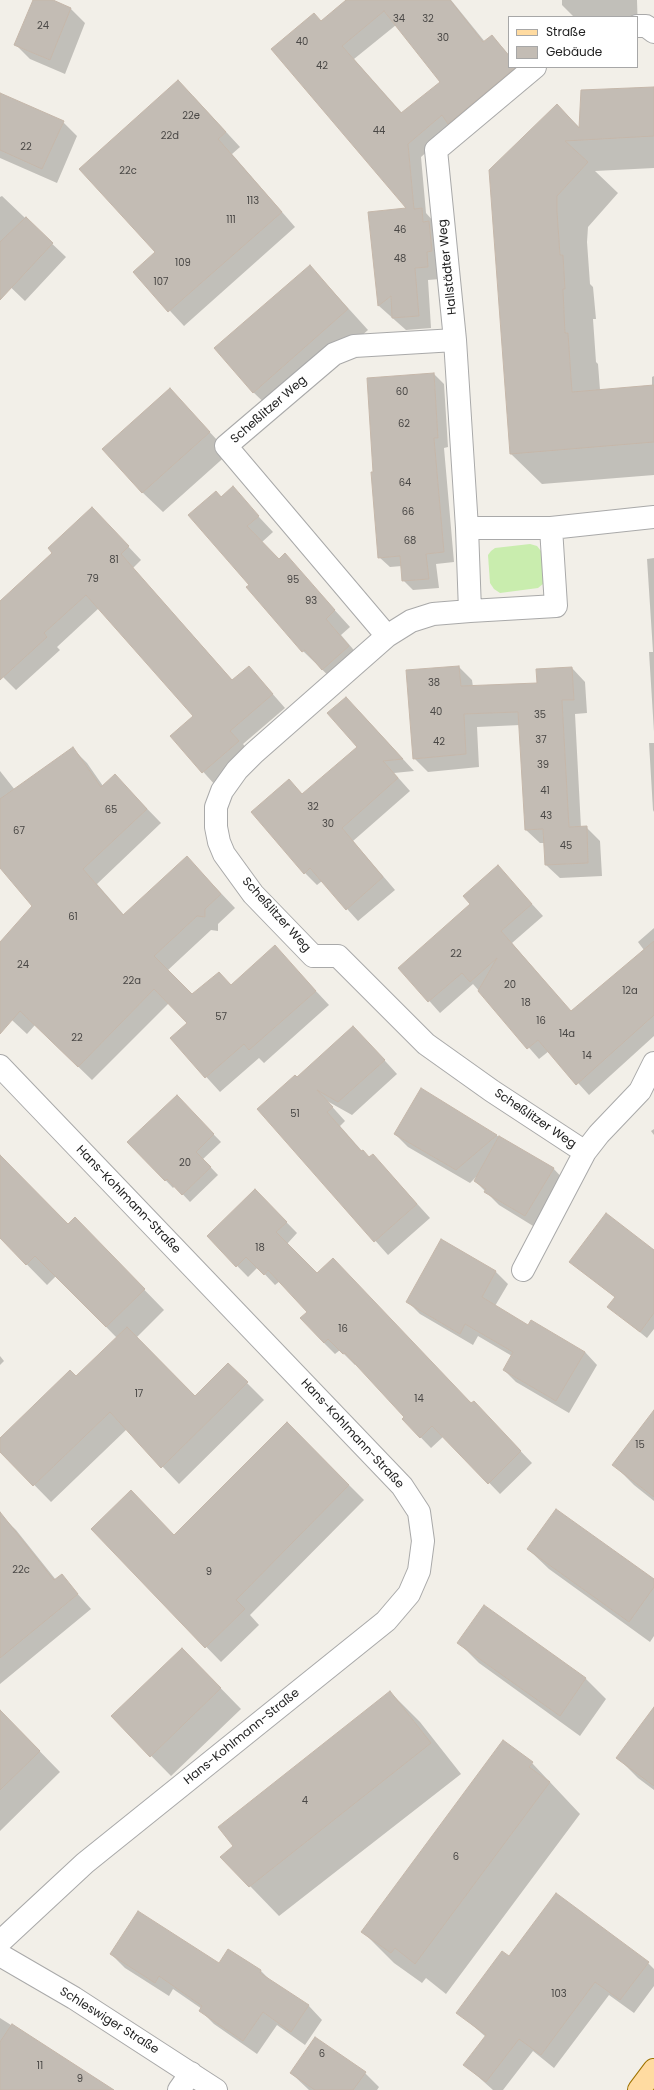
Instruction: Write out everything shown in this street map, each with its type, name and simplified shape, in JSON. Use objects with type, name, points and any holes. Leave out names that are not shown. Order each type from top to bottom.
[{"type":"main road","points":[[639,2090],[654,2070]]},
{"type":"street","points":[[638,26],[646,26],[654,32]]},
{"type":"street","name":"Hallstädter Weg","points":[[470,610],[455,340],[436,150],[534,68]]},
{"type":"street","name":"Scheßlitzer Weg","points":[[387,636],[226,446],[334,354],[354,346],[455,340]]},
{"type":"street","points":[[466,521],[551,528],[654,517]]},
{"type":"street","name":"Scheßlitzer Weg","points":[[551,528],[556,606],[470,610],[433,614],[411,621],[387,636],[265,743],[237,770],[222,791],[216,807],[216,827],[219,842],[224,854],[253,894],[313,956],[338,956],[426,1044],[585,1152]]},
{"type":"street","name":"Scheßlitzer Weg","points":[[523,1270],[585,1152],[599,1134],[640,1091],[654,1063]]},
{"type":"street","name":"Hans-Kohlmann-Straße","points":[[0,1066],[402,1486],[419,1512],[423,1541],[419,1571],[409,1594],[386,1620],[86,1863],[0,1942]]},
{"type":"street","name":"Schleswiger Straße","points":[[0,1955],[185,2081],[216,2090]]},
{"type":"green space","points":[[530,544],[537,546],[541,551],[544,578],[543,584],[538,588],[500,593],[494,589],[490,583],[488,555],[491,551],[495,548]]},
{"type":"building","points":[[33,0],[53,0],[71,8],[50,60],[14,45]]},
{"type":"building","points":[[346,0],[450,0],[483,42],[492,35],[508,55],[508,68],[515,68],[448,124],[442,115],[408,144],[414,209],[422,208],[423,222],[429,221],[432,251],[427,252],[428,267],[415,268],[419,316],[392,318],[391,296],[378,306],[368,212],[406,208],[271,49],[314,13],[321,21]],"holes":[[[384,11],[440,82],[401,113],[342,46]]]},
{"type":"building","points":[[178,80],[226,132],[218,139],[282,212],[168,312],[133,272],[155,252],[79,169]]},
{"type":"building","points":[[654,87],[654,136],[565,141],[588,162],[557,196],[557,211],[560,255],[563,255],[565,333],[568,333],[572,392],[654,385],[654,442],[510,454],[489,170],[557,104],[579,128],[581,90]]},
{"type":"building","points":[[0,93],[64,121],[42,169],[0,150]]},
{"type":"building","points":[[26,217],[53,243],[0,300],[0,242]]},
{"type":"building","points":[[310,265],[348,309],[253,393],[214,348]]},
{"type":"building","points":[[434,373],[438,438],[434,438],[444,552],[426,554],[429,579],[402,581],[400,556],[378,558],[371,472],[373,472],[367,378]]},
{"type":"building","points":[[170,388],[210,432],[142,493],[102,449]]},
{"type":"building","points":[[233,486],[259,516],[247,526],[279,559],[285,553],[335,610],[326,619],[349,646],[322,670],[305,650],[302,652],[246,587],[249,585],[188,515],[216,491],[221,497]]},
{"type":"building","points":[[92,507],[129,546],[121,554],[232,680],[249,666],[273,694],[230,731],[239,741],[202,773],[170,736],[193,716],[86,595],[44,633],[47,637],[0,680],[0,601],[52,553],[48,548]]},
{"type":"building","points":[[459,666],[461,686],[537,683],[536,669],[572,667],[574,700],[562,700],[569,827],[587,826],[588,863],[545,865],[543,829],[525,830],[518,712],[464,714],[466,754],[413,759],[406,670]]},
{"type":"building","points":[[346,697],[403,759],[383,761],[398,778],[342,828],[383,877],[346,910],[310,868],[304,874],[251,812],[289,779],[302,794],[357,747],[327,713]]},
{"type":"building","points":[[73,747],[101,787],[115,774],[147,809],[83,869],[123,915],[187,856],[221,894],[205,909],[205,917],[197,916],[154,956],[192,994],[219,972],[231,985],[275,945],[316,991],[249,1050],[244,1044],[205,1078],[170,1038],[187,1023],[154,989],[78,1067],[20,1011],[0,1034],[0,942],[32,906],[0,868],[0,799]]},
{"type":"building","points":[[498,865],[532,904],[501,931],[571,1011],[654,941],[654,1015],[576,1085],[538,1040],[527,1049],[478,991],[497,958],[470,982],[462,973],[428,1002],[398,968],[470,904],[463,896]]},
{"type":"building","points":[[353,1026],[385,1060],[338,1102],[317,1090],[333,1107],[327,1112],[361,1151],[363,1150],[369,1157],[373,1154],[417,1204],[374,1242],[257,1109],[295,1075],[297,1077]]},
{"type":"building","points":[[421,1088],[497,1135],[456,1170],[394,1134]]},
{"type":"building","points":[[177,1095],[214,1134],[196,1152],[211,1167],[182,1195],[167,1179],[165,1181],[127,1142]]},
{"type":"building","points":[[499,1136],[554,1168],[525,1216],[484,1192],[486,1189],[474,1181]]},
{"type":"building","points":[[0,1155],[68,1224],[75,1217],[145,1289],[106,1327],[35,1256],[26,1265],[0,1238]]},
{"type":"building","points":[[255,1189],[287,1222],[276,1232],[317,1273],[333,1258],[471,1403],[474,1401],[521,1451],[488,1484],[432,1426],[420,1438],[402,1419],[404,1417],[345,1353],[343,1354],[328,1339],[324,1343],[300,1318],[307,1312],[268,1270],[264,1275],[246,1257],[236,1267],[207,1236]]},
{"type":"building","points":[[606,1213],[654,1250],[654,1313],[640,1332],[607,1307],[615,1297],[569,1262]]},
{"type":"building","points":[[441,1239],[496,1271],[482,1297],[528,1325],[531,1320],[585,1352],[556,1401],[503,1370],[513,1352],[465,1324],[460,1334],[406,1302]]},
{"type":"building","points":[[127,1327],[195,1396],[228,1363],[248,1382],[161,1468],[110,1412],[33,1486],[0,1452],[0,1438],[70,1370],[76,1376]]},
{"type":"building","points":[[654,1410],[654,1497],[612,1465]]},
{"type":"building","points":[[287,1422],[349,1485],[236,1600],[245,1609],[205,1648],[91,1529],[131,1490],[174,1535]]},
{"type":"building","points":[[556,1509],[654,1579],[654,1587],[629,1622],[527,1549]]},
{"type":"building","points":[[0,1512],[54,1580],[62,1574],[78,1594],[0,1658]]},
{"type":"building","points":[[484,1605],[586,1678],[560,1716],[457,1643]]},
{"type":"building","points":[[182,1648],[221,1688],[150,1757],[111,1716]]},
{"type":"building","points":[[390,1691],[431,1743],[249,1887],[220,1857],[233,1846],[218,1827]]},
{"type":"building","points":[[654,1707],[654,1786],[616,1758]]},
{"type":"building","points":[[0,1710],[40,1751],[0,1790]]},
{"type":"building","points":[[503,1740],[533,1762],[529,1767],[550,1782],[415,1964],[395,1948],[391,1953],[361,1932]]},
{"type":"building","points":[[556,1893],[649,1962],[620,2000],[595,1982],[541,2055],[519,2039],[486,2082],[463,2065],[486,2035],[456,2013],[502,1951],[509,1956]]},
{"type":"building","points":[[138,1911],[219,1963],[228,1949],[261,1970],[260,1973],[309,2005],[291,2032],[263,2012],[243,2041],[199,2011],[202,2006],[159,1976],[155,1983],[110,1954]]},
{"type":"building","points":[[12,2024],[114,2090],[0,2090],[0,2042]]},
{"type":"building","points":[[315,2037],[366,2072],[353,2090],[315,2090],[290,2073]]}]
